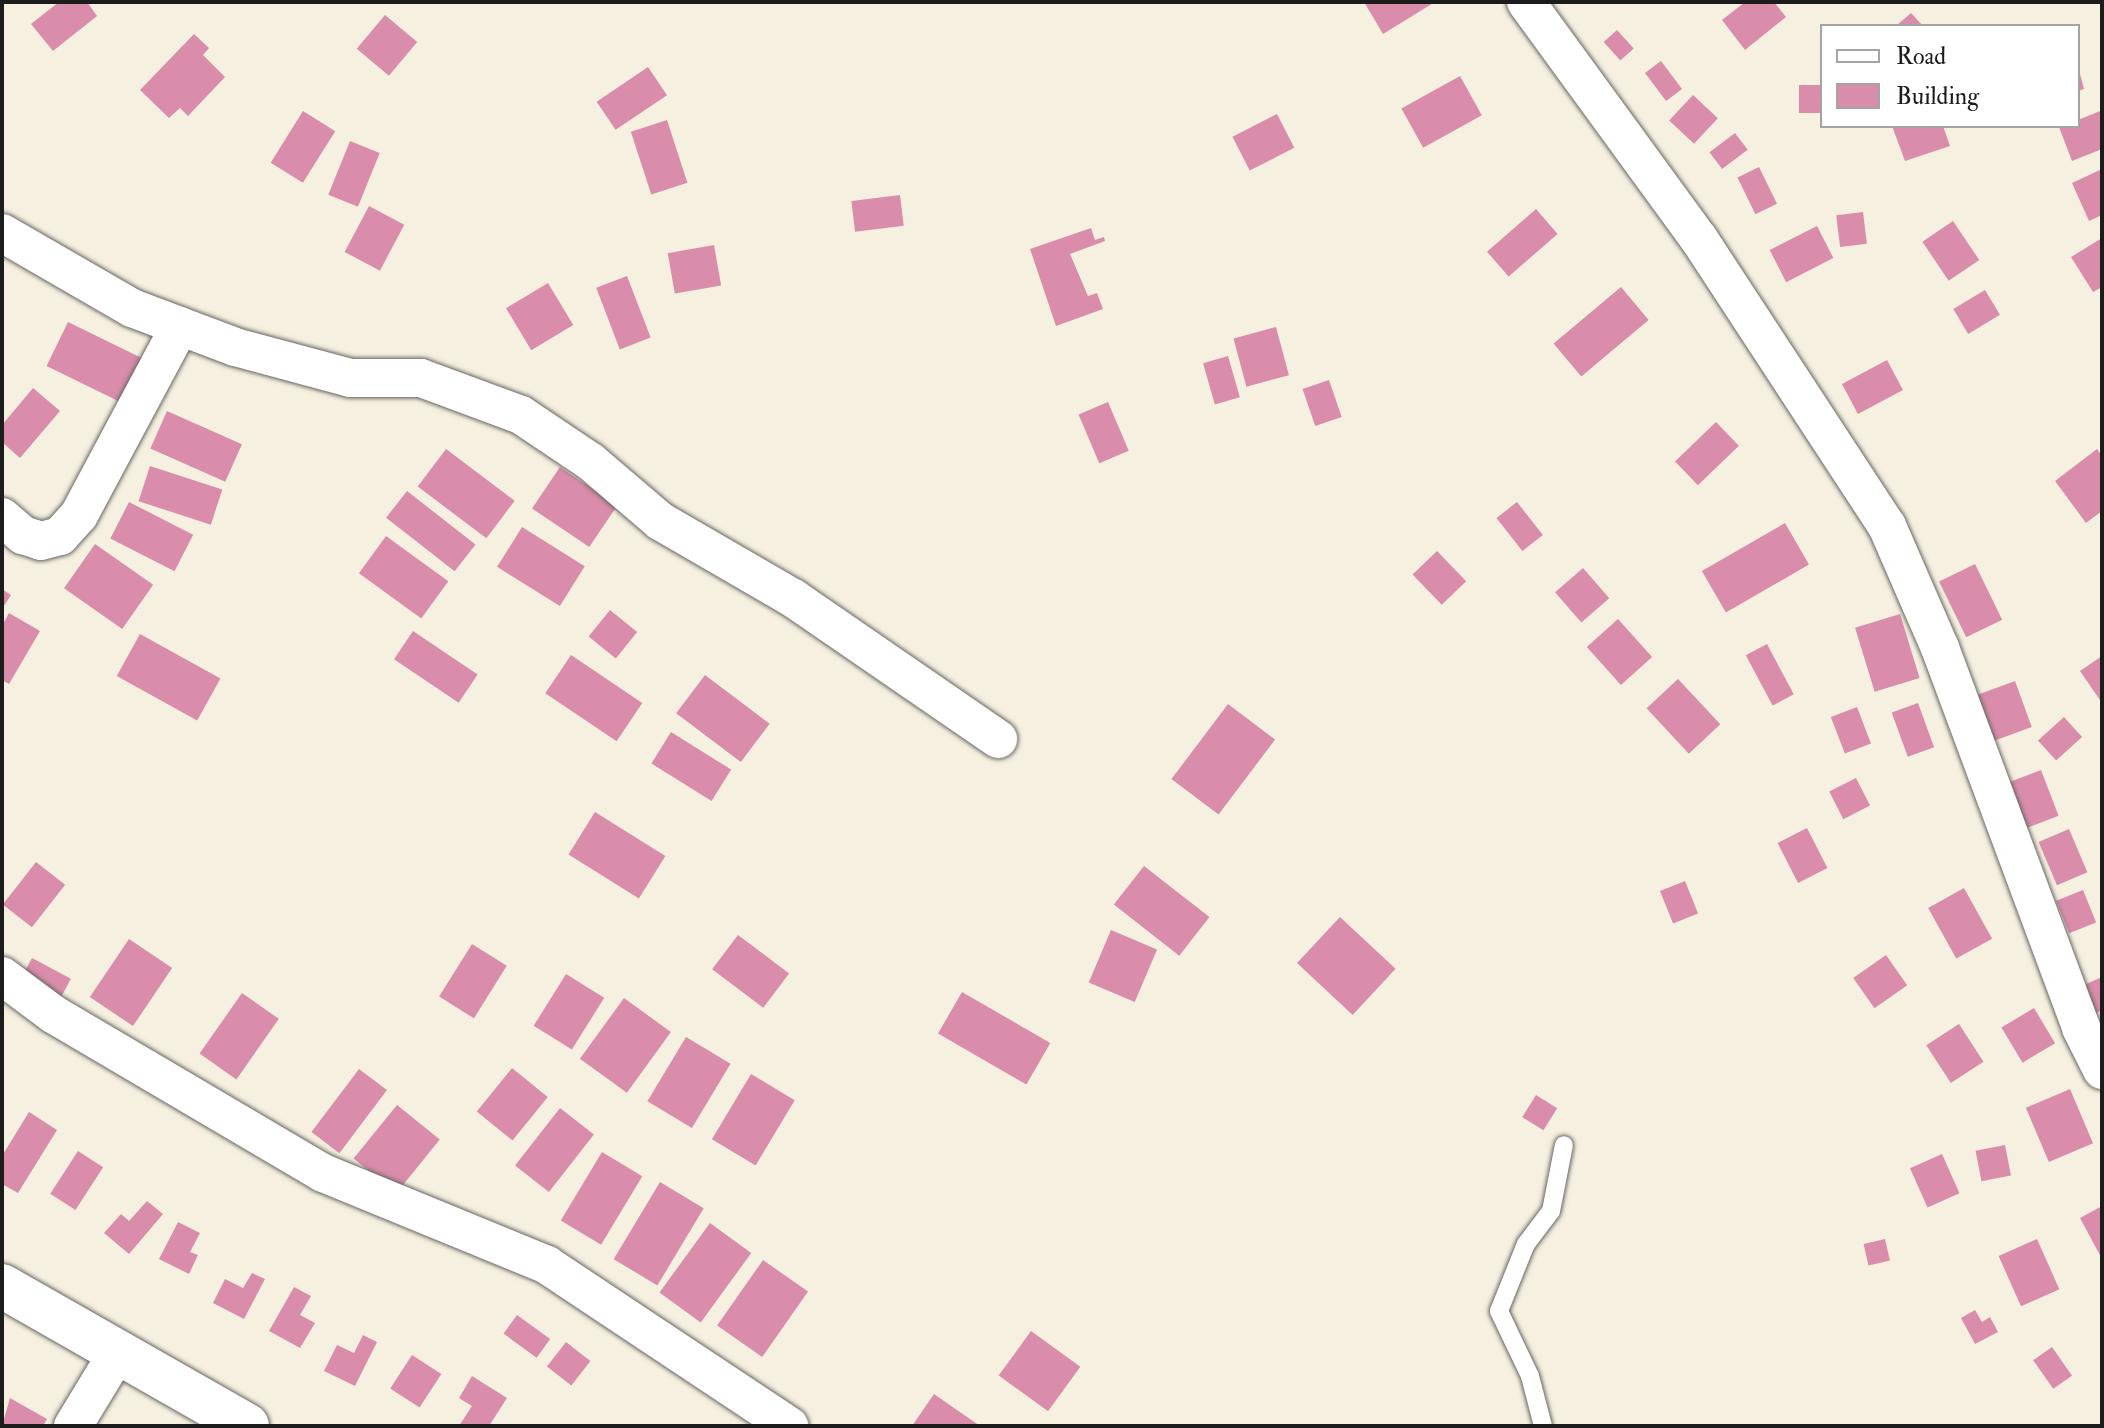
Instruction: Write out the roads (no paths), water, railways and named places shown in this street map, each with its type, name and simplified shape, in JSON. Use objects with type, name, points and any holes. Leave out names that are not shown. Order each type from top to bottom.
[{"type":"street","points":[[1526,2],[1699,239],[1887,526],[1940,648],[2076,1013],[2102,1070]]},
{"type":"street","points":[[2,233],[132,308],[180,326],[351,378],[421,378],[521,415],[591,462],[660,521],[793,598],[998,739]]},
{"type":"street","points":[[2,517],[23,535],[41,541],[60,536],[79,515],[180,326]]},
{"type":"street","points":[[2,976],[53,1014],[323,1173],[547,1265],[789,1426]]},
{"type":"street","points":[[2,1286],[247,1426]]},
{"type":"street","points":[[73,1426],[118,1352]]},
{"type":"lane","points":[[1543,1426],[1530,1376],[1499,1311],[1526,1244],[1551,1211],[1564,1145]]}]
